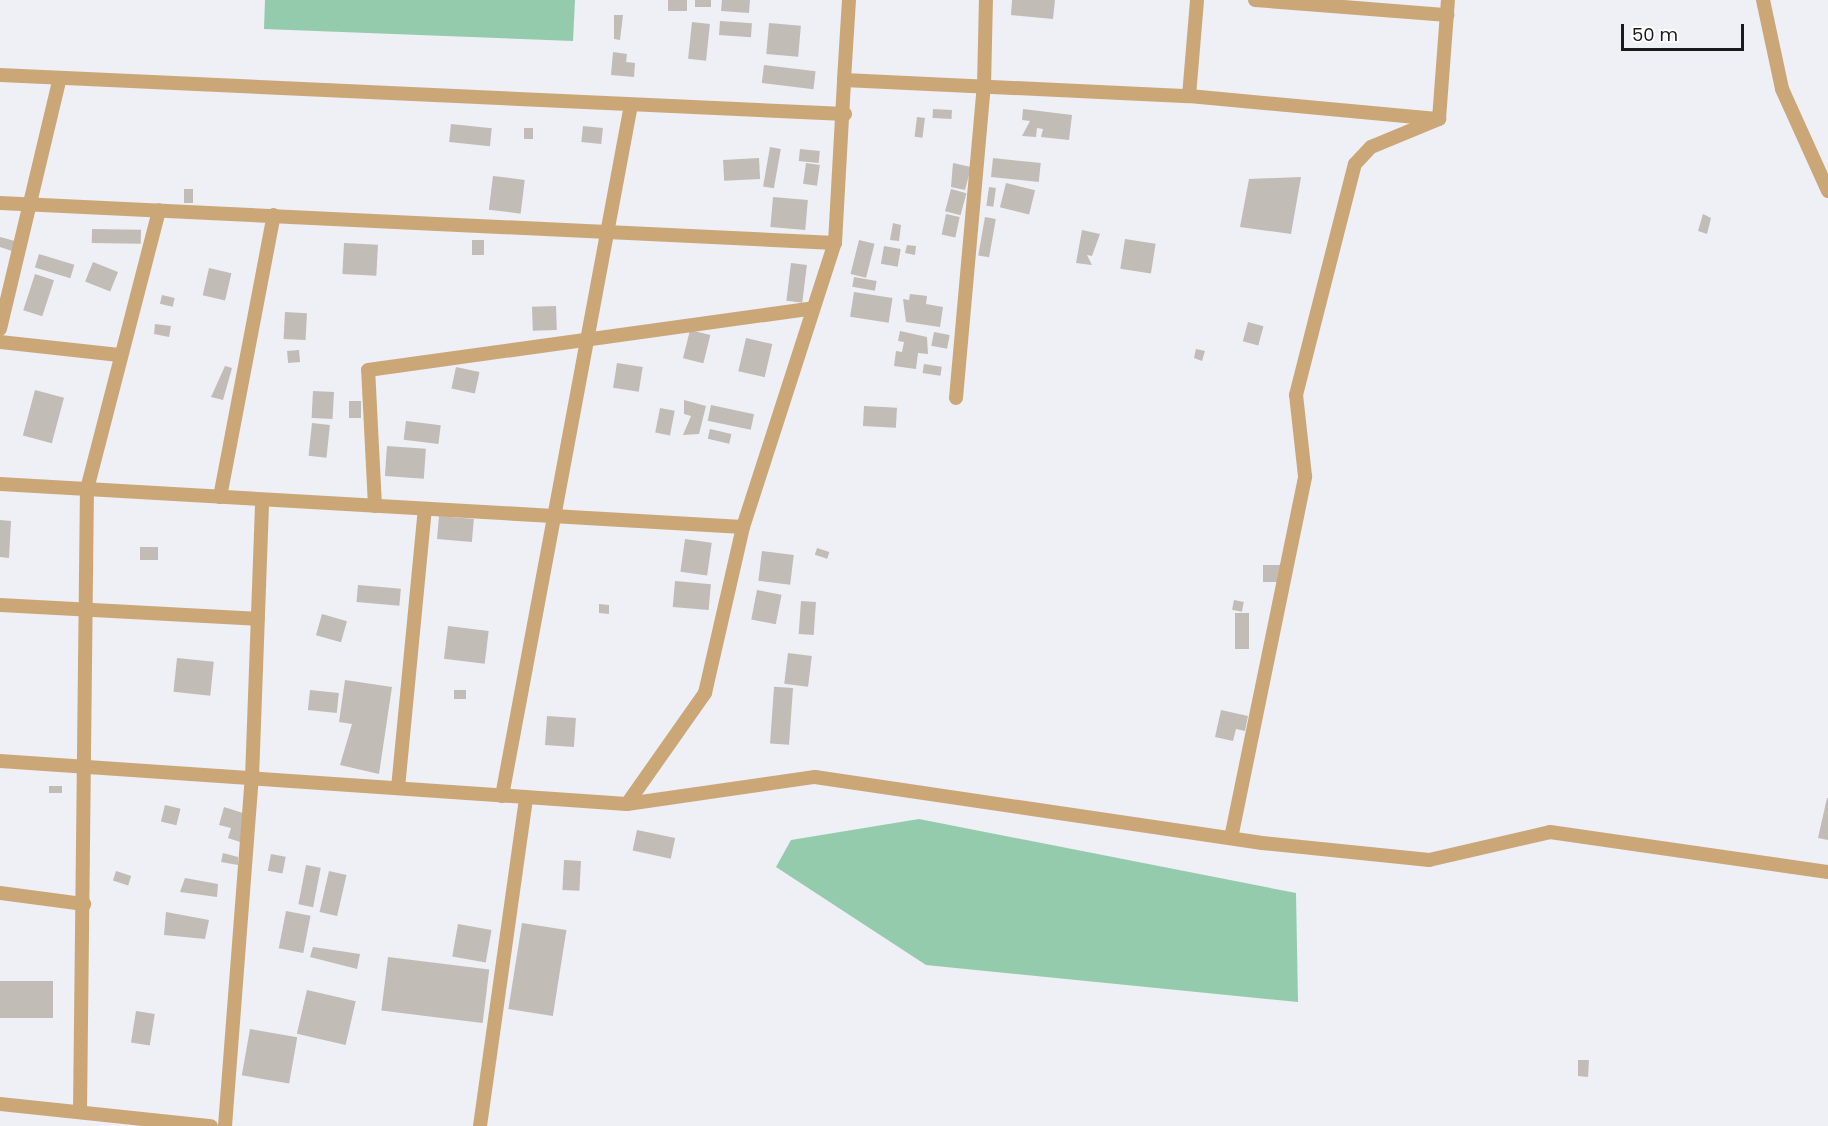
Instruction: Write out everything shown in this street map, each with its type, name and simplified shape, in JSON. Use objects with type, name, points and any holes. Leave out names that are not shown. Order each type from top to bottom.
[{"type":"street","points":[[627,804],[705,693],[743,527],[810,309],[835,243],[845,114],[844,80],[849,0]]},
{"type":"street","points":[[956,398],[984,86],[986,0]]},
{"type":"street","points":[[1189,96],[1197,0]]},
{"type":"street","points":[[1255,0],[1447,15]]},
{"type":"street","points":[[1439,119],[1448,0]]},
{"type":"street","points":[[1763,0],[1782,89],[1828,191]]},
{"type":"street","points":[[0,75],[845,114]]},
{"type":"street","points":[[0,329],[60,78]]},
{"type":"street","points":[[844,80],[1189,96],[1439,119]]},
{"type":"street","points":[[502,796],[551,517],[631,105]]},
{"type":"street","points":[[1231,838],[1305,477],[1296,395],[1354,164],[1371,147],[1439,119]]},
{"type":"street","points":[[0,203],[835,243]]},
{"type":"street","points":[[80,1112],[87,767],[87,489],[119,355],[159,210]]},
{"type":"street","points":[[220,497],[274,215]]},
{"type":"street","points":[[375,506],[368,370],[586,337],[810,309]]},
{"type":"street","points":[[0,342],[119,355]]},
{"type":"street","points":[[0,484],[743,527]]},
{"type":"street","points":[[225,1126],[252,778],[262,500]]},
{"type":"street","points":[[398,789],[425,509]]},
{"type":"street","points":[[0,605],[258,619]]},
{"type":"street","points":[[0,761],[627,804],[815,777],[1231,838],[1429,860],[1550,832],[1828,872]]},
{"type":"street","points":[[480,1126],[526,797]]},
{"type":"street","points":[[0,893],[84,904]]},
{"type":"street","points":[[0,1104],[212,1126]]},
{"type":"green space","points":[[265,0],[575,0],[573,41],[264,29]]},
{"type":"green space","points":[[919,819],[1296,893],[1298,1002],[926,965],[776,867],[791,840]]},
{"type":"building","points":[[668,0],[687,0],[687,11],[668,11]]},
{"type":"building","points":[[695,0],[711,0],[711,7],[695,7]]},
{"type":"building","points":[[722,0],[750,0],[749,13],[721,11]]},
{"type":"building","points":[[1012,0],[1055,0],[1053,19],[1011,15]]},
{"type":"building","points":[[614,15],[623,15],[620,40],[614,39]]},
{"type":"building","points":[[720,21],[752,23],[751,37],[719,35]]},
{"type":"building","points":[[692,22],[710,24],[706,61],[688,59]]},
{"type":"building","points":[[769,23],[801,26],[798,57],[766,54]]},
{"type":"building","points":[[613,52],[627,54],[626,62],[635,63],[634,77],[611,75]]},
{"type":"building","points":[[764,65],[816,71],[813,89],[762,83]]},
{"type":"building","points":[[933,109],[952,110],[952,119],[933,118]]},
{"type":"building","points":[[1023,109],[1072,115],[1069,140],[1041,137],[1043,129],[1037,128],[1036,137],[1022,136],[1030,121],[1022,120]]},
{"type":"building","points":[[917,117],[925,118],[923,138],[915,137]]},
{"type":"building","points":[[451,124],[492,128],[490,146],[449,142]]},
{"type":"building","points":[[583,126],[603,128],[601,144],[581,142]]},
{"type":"building","points":[[524,128],[533,128],[533,139],[524,139]]},
{"type":"building","points":[[770,147],[781,149],[774,188],[763,186]]},
{"type":"building","points":[[800,149],[820,151],[819,163],[799,161]]},
{"type":"building","points":[[759,158],[760,179],[724,181],[723,160]]},
{"type":"building","points":[[993,158],[1041,163],[1039,182],[991,177]]},
{"type":"building","points":[[806,163],[820,165],[817,186],[803,184]]},
{"type":"building","points":[[953,163],[971,167],[965,190],[951,187]]},
{"type":"building","points":[[493,176],[525,180],[521,214],[489,210]]},
{"type":"building","points":[[1301,177],[1291,234],[1240,227],[1249,179]]},
{"type":"building","points":[[1006,183],[1035,190],[1029,215],[1000,207]]},
{"type":"building","points":[[989,187],[996,188],[993,207],[986,206]]},
{"type":"building","points":[[184,189],[193,189],[193,203],[184,203]]},
{"type":"building","points":[[951,189],[966,193],[961,215],[945,211]]},
{"type":"building","points":[[773,197],[808,200],[805,230],[770,227]]},
{"type":"building","points":[[946,214],[960,217],[955,237],[942,235]]},
{"type":"building","points":[[1703,214],[1711,218],[1707,234],[1698,231]]},
{"type":"building","points":[[985,217],[996,219],[989,257],[978,255]]},
{"type":"building","points":[[893,223],[901,225],[899,241],[890,240]]},
{"type":"building","points":[[92,229],[141,230],[141,244],[92,243]]},
{"type":"building","points":[[1082,230],[1100,234],[1092,256],[1087,255],[1092,265],[1076,263]]},
{"type":"building","points":[[0,237],[15,241],[12,251],[0,247]]},
{"type":"building","points":[[1125,239],[1156,244],[1151,273],[1120,269]]},
{"type":"building","points":[[472,240],[484,240],[484,255],[472,255]]},
{"type":"building","points":[[859,240],[875,244],[866,278],[851,274]]},
{"type":"building","points":[[344,243],[378,245],[376,276],[342,274]]},
{"type":"building","points":[[907,245],[916,246],[915,255],[905,253]]},
{"type":"building","points":[[884,246],[901,249],[898,267],[881,264]]},
{"type":"building","points":[[39,254],[74,265],[70,278],[35,267]]},
{"type":"building","points":[[93,262],[118,272],[110,292],[85,281]]},
{"type":"building","points":[[791,263],[807,265],[802,303],[786,301]]},
{"type":"building","points":[[209,268],[231,273],[225,300],[203,295]]},
{"type":"building","points":[[35,274],[54,280],[42,316],[23,310]]},
{"type":"building","points":[[854,277],[877,281],[875,291],[852,287]]},
{"type":"building","points":[[854,292],[893,298],[889,323],[850,317]]},
{"type":"building","points":[[910,294],[927,296],[926,304],[943,307],[940,327],[906,322],[903,299],[909,300]]},
{"type":"building","points":[[162,295],[175,298],[173,307],[160,304]]},
{"type":"building","points":[[556,306],[557,330],[533,331],[532,307]]},
{"type":"building","points":[[285,312],[307,313],[306,340],[284,339]]},
{"type":"building","points":[[1248,322],[1263,326],[1258,345],[1243,341]]},
{"type":"building","points":[[155,324],[171,326],[169,337],[154,334]]},
{"type":"building","points":[[690,330],[710,335],[703,363],[683,358]]},
{"type":"building","points":[[900,331],[927,337],[928,354],[918,353],[916,369],[894,366],[896,351],[902,352],[904,342],[898,341]]},
{"type":"building","points":[[934,332],[950,335],[947,349],[931,346]]},
{"type":"building","points":[[746,338],[772,344],[765,377],[738,371]]},
{"type":"building","points":[[1196,349],[1205,351],[1202,361],[1194,358]]},
{"type":"building","points":[[299,350],[300,362],[288,363],[287,351]]},
{"type":"building","points":[[617,363],[643,367],[639,392],[613,388]]},
{"type":"building","points":[[924,364],[942,367],[940,376],[923,373]]},
{"type":"building","points":[[225,366],[232,368],[223,400],[211,397]]},
{"type":"building","points":[[456,367],[479,372],[475,394],[451,389]]},
{"type":"building","points":[[35,390],[64,398],[52,443],[23,435]]},
{"type":"building","points":[[313,391],[334,392],[333,419],[312,418]]},
{"type":"building","points":[[684,400],[706,406],[699,434],[683,435],[691,416],[684,414]]},
{"type":"building","points":[[349,401],[361,401],[361,418],[349,418]]},
{"type":"building","points":[[711,405],[754,414],[751,430],[708,421]]},
{"type":"building","points":[[864,406],[897,408],[896,428],[863,426]]},
{"type":"building","points":[[660,408],[675,411],[670,435],[655,433]]},
{"type":"building","points":[[406,421],[441,425],[438,444],[404,440]]},
{"type":"building","points":[[312,423],[330,425],[326,458],[309,456]]},
{"type":"building","points":[[710,429],[731,434],[729,444],[708,439]]},
{"type":"building","points":[[387,446],[426,449],[424,479],[385,476]]},
{"type":"building","points":[[439,516],[474,519],[472,542],[437,539]]},
{"type":"building","points":[[0,520],[11,521],[9,558],[0,557]]},
{"type":"building","points":[[685,539],[712,543],[707,575],[680,572]]},
{"type":"building","points":[[140,547],[158,547],[158,560],[140,560]]},
{"type":"building","points":[[817,548],[829,552],[827,559],[815,555]]},
{"type":"building","points":[[762,551],[794,555],[790,585],[758,581]]},
{"type":"building","points":[[1263,565],[1281,565],[1281,582],[1263,582]]},
{"type":"building","points":[[675,581],[711,584],[709,610],[673,607]]},
{"type":"building","points":[[358,585],[401,589],[399,606],[357,602]]},
{"type":"building","points":[[757,590],[782,595],[776,624],[751,619]]},
{"type":"building","points":[[1234,600],[1244,602],[1242,612],[1232,610]]},
{"type":"building","points":[[801,601],[816,602],[814,635],[799,634]]},
{"type":"building","points":[[599,604],[609,605],[609,614],[599,613]]},
{"type":"building","points":[[1235,613],[1249,613],[1249,649],[1235,649]]},
{"type":"building","points":[[322,614],[347,621],[341,642],[316,635]]},
{"type":"building","points":[[448,626],[489,631],[485,664],[444,659]]},
{"type":"building","points":[[788,653],[812,656],[808,687],[784,684]]},
{"type":"building","points":[[177,658],[214,662],[210,696],[173,692]]},
{"type":"building","points":[[345,680],[392,687],[379,774],[340,765],[352,724],[339,722]]},
{"type":"building","points":[[774,687],[793,688],[789,745],[770,744]]},
{"type":"building","points":[[310,690],[339,693],[337,713],[308,710]]},
{"type":"building","points":[[454,690],[466,690],[466,699],[454,699]]},
{"type":"building","points":[[1221,710],[1248,716],[1245,731],[1236,729],[1233,741],[1215,737]]},
{"type":"building","points":[[547,716],[576,718],[574,747],[545,745]]},
{"type":"building","points":[[49,786],[62,786],[62,793],[49,793]]},
{"type":"building","points":[[1828,798],[1828,840],[1818,838]]},
{"type":"building","points":[[165,805],[181,809],[176,825],[161,821]]},
{"type":"building","points":[[224,807],[249,815],[240,842],[228,838],[231,828],[219,825]]},
{"type":"building","points":[[637,830],[675,838],[671,859],[633,851]]},
{"type":"building","points":[[223,853],[238,857],[238,865],[221,862]]},
{"type":"building","points":[[271,854],[286,857],[282,874],[268,871]]},
{"type":"building","points":[[564,860],[581,861],[579,891],[562,890]]},
{"type":"building","points":[[306,865],[321,868],[313,907],[298,904]]},
{"type":"building","points":[[116,871],[131,876],[128,885],[113,881]]},
{"type":"building","points":[[329,871],[347,875],[337,916],[320,912]]},
{"type":"building","points":[[185,878],[218,884],[217,897],[180,892]]},
{"type":"building","points":[[286,911],[311,916],[303,953],[279,948]]},
{"type":"building","points":[[166,912],[209,920],[205,939],[164,935]]},
{"type":"building","points":[[522,923],[566,930],[553,1016],[508,1009]]},
{"type":"building","points":[[458,924],[491,930],[486,962],[452,956]]},
{"type":"building","points":[[313,947],[360,954],[357,969],[310,957]]},
{"type":"building","points":[[388,957],[489,969],[483,1023],[381,1011]]},
{"type":"building","points":[[0,981],[53,981],[53,1018],[0,1018]]},
{"type":"building","points":[[307,990],[356,1001],[346,1045],[297,1034]]},
{"type":"building","points":[[136,1011],[155,1014],[150,1046],[131,1043]]},
{"type":"building","points":[[250,1029],[297,1037],[289,1084],[242,1075]]},
{"type":"building","points":[[1578,1060],[1589,1060],[1588,1077],[1578,1076]]}]
